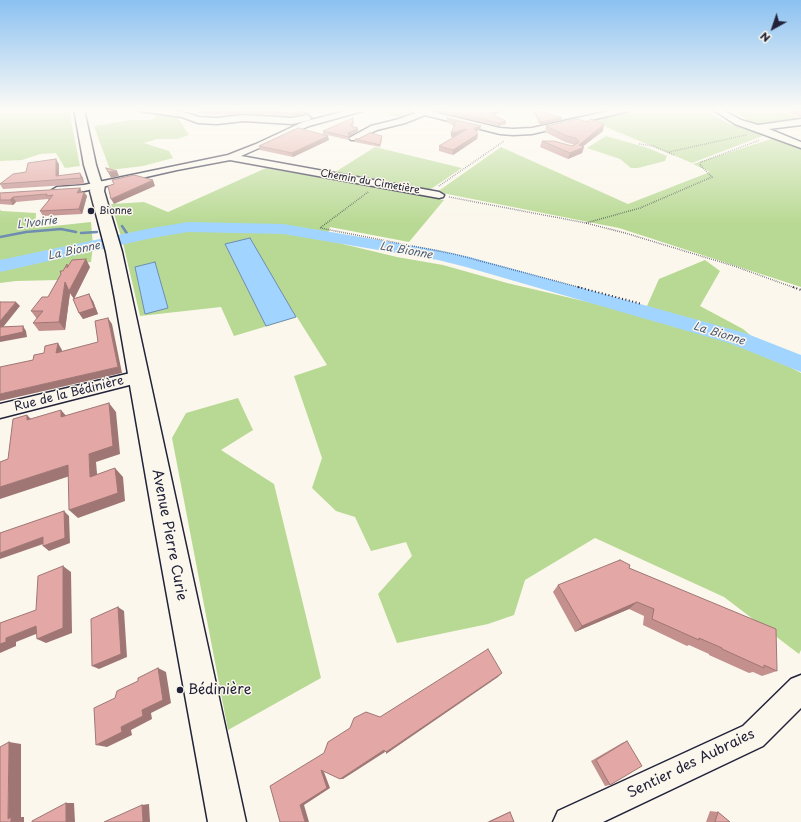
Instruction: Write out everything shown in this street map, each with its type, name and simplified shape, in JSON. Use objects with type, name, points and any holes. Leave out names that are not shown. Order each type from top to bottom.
[{"type":"main road","name":"Avenue Pierre Curie","points":[[87,147],[90,165],[95,181],[98,185],[97,191],[114,252],[224,821]]},
{"type":"street","points":[[44,191],[84,188],[230,157],[255,147]]},
{"type":"street","name":"Chemin du Cimetière","points":[[230,157],[439,195]]},
{"type":"street","name":"Rue de la Bédinière","points":[[0,411],[139,377]]},
{"type":"street","name":"Sentier des Aubraies","points":[[569,822],[753,736],[801,689]]},
{"type":"path","points":[[428,193],[494,147]]},
{"type":"path","points":[[656,147],[674,155]]},
{"type":"path","points":[[668,152],[690,147]]},
{"type":"path","points":[[586,223],[640,208],[712,177],[700,165],[701,162],[741,147]]},
{"type":"path","points":[[380,184],[320,228],[454,254],[642,304]]},
{"type":"path","points":[[439,195],[586,223],[734,266],[801,290]]},
{"type":"green space","points":[[0,147],[76,147],[80,166],[65,168],[56,153],[40,154],[22,160],[0,161]]},
{"type":"green space","points":[[102,147],[158,147],[169,151],[173,158],[143,166],[110,170]]},
{"type":"green space","points":[[374,147],[462,168],[428,191],[332,174]]},
{"type":"green space","points":[[500,147],[628,204],[710,172],[693,164],[745,147],[801,147],[801,287],[619,228],[437,192]]},
{"type":"green space","points":[[646,147],[667,156],[665,161],[638,168],[631,168],[620,159],[587,148]]},
{"type":"green space","points":[[655,147],[733,147],[692,163]]},
{"type":"green space","points":[[266,168],[444,200],[409,242],[330,227],[326,240],[397,257],[443,265],[507,283],[643,315],[659,279],[705,260],[720,271],[700,306],[743,329],[786,365],[801,373],[801,650],[799,654],[724,597],[595,538],[525,580],[514,615],[488,624],[397,643],[378,594],[412,556],[406,542],[371,551],[355,517],[336,511],[312,488],[322,458],[294,376],[327,365],[297,317],[234,336],[221,307],[140,316],[123,243],[111,204],[144,202],[168,212]]},
{"type":"green space","points":[[0,210],[36,213],[35,228],[91,222],[93,246],[91,262],[76,264],[58,280],[0,283]]},
{"type":"green space","points":[[238,398],[253,430],[221,450],[274,484],[321,678],[228,730],[172,438],[186,413]]},
{"type":"water","points":[[250,238],[296,317],[266,326],[225,244]]},
{"type":"water","points":[[155,262],[168,308],[145,314],[135,267]]},
{"type":"building","points":[[265,147],[304,147],[292,153]]},
{"type":"building","points":[[444,147],[457,147],[453,150]]},
{"type":"building","points":[[557,147],[583,147],[570,153]]},
{"type":"building","points":[[56,159],[56,176],[80,173],[81,178],[0,184],[13,174],[26,172],[28,163]]},
{"type":"building","points":[[106,168],[117,171],[108,172]]},
{"type":"building","points":[[134,175],[153,180],[111,199],[108,186],[114,184],[112,180]]},
{"type":"building","points":[[80,188],[77,193],[84,192],[79,209],[40,211],[53,195],[46,196],[47,194],[13,197],[10,200],[0,200],[0,193]]},
{"type":"building","points":[[86,259],[69,291],[65,282],[59,322],[33,323],[43,311],[31,311],[42,297],[48,297],[61,274],[60,271],[63,271],[67,264],[67,268],[72,260]]},
{"type":"building","points":[[89,294],[94,308],[79,313],[73,299]]},
{"type":"building","points":[[0,302],[16,302],[0,321]]},
{"type":"building","points":[[108,318],[118,367],[0,394],[0,367],[33,360],[34,355],[44,353],[45,346],[58,343],[56,353],[98,342],[95,321]]},
{"type":"building","points":[[23,326],[23,332],[0,337],[0,327]]},
{"type":"building","points":[[109,403],[113,446],[89,454],[90,477],[115,468],[118,493],[69,510],[68,465],[0,487],[0,462],[8,459],[13,419],[27,415],[27,420],[61,410],[61,417]]},
{"type":"building","points":[[64,511],[65,538],[43,546],[43,537],[0,553],[0,533]]},
{"type":"building","points":[[620,560],[630,565],[629,568],[776,629],[777,671],[764,665],[764,668],[722,648],[699,638],[699,640],[652,619],[654,609],[637,602],[582,626],[558,585]]},
{"type":"building","points":[[63,566],[63,628],[37,639],[36,626],[6,638],[6,642],[0,644],[0,623],[36,610],[38,576]]},
{"type":"building","points":[[118,607],[121,654],[92,666],[91,619]]},
{"type":"building","points":[[488,649],[502,673],[386,752],[384,750],[340,779],[321,770],[327,788],[300,805],[305,822],[280,822],[270,786],[324,753],[328,742],[350,728],[354,718],[366,712],[380,717]]},
{"type":"building","points":[[158,668],[163,700],[142,710],[143,716],[121,727],[122,732],[96,745],[94,708],[115,698],[117,691],[138,681],[138,678]]},
{"type":"building","points":[[627,741],[642,766],[610,785],[596,760]]},
{"type":"building","points":[[9,742],[8,819],[11,817],[11,822],[0,822],[0,747]]},
{"type":"building","points":[[66,803],[66,822],[32,822],[32,821]]},
{"type":"building","points":[[142,805],[143,822],[104,822]]},
{"type":"building","points":[[510,812],[514,822],[489,822]]},
{"type":"building","points":[[718,812],[730,822],[715,822]]},
{"type":"waterway","name":"L'Ivoirie","points":[[122,226],[130,238]]},
{"type":"waterway","name":"La Bionne","points":[[0,266],[152,233],[188,227],[283,229],[438,255],[470,262],[737,338],[801,364]]},
{"type":"waterway","name":"L'Ivoirie","points":[[0,237],[26,232],[61,229],[76,232]]},
{"type":"waterway","name":"L'Ivoirie","points":[[81,233],[97,232]]},
{"type":"place","name":"Bionne","points":[[91,211]]},
{"type":"place","name":"Bédinière","points":[[180,690]]}]
